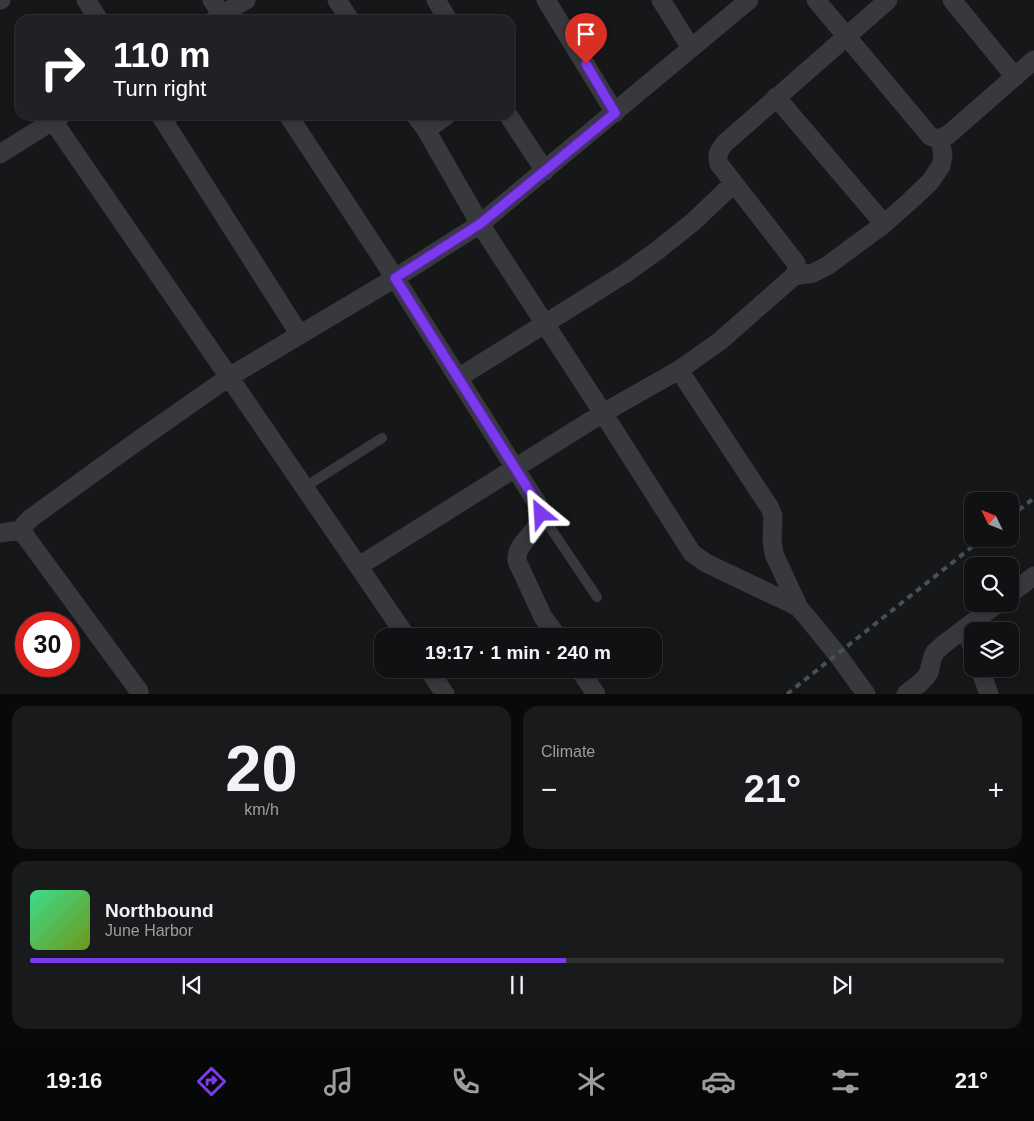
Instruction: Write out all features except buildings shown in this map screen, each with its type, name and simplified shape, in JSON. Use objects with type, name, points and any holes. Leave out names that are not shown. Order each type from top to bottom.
[{"type":"street","points":[[86,0],[96,15]]},
{"type":"street","points":[[219,14],[246,0]]},
{"type":"street","points":[[336,0],[346,15]]},
{"type":"street","points":[[436,0],[445,15]]},
{"type":"street","points":[[546,0],[615,113]]},
{"type":"street","points":[[661,0],[691,48]]},
{"type":"street","points":[[22,530],[31,518],[229,377],[395,278],[480,224],[749,0]]},
{"type":"street","points":[[816,0],[930,136],[935,139],[948,135],[1034,60]]},
{"type":"street","points":[[359,566],[603,413],[679,370],[720,341],[794,276],[797,269],[796,263],[718,164],[719,151],[725,143],[776,97],[888,0]]},
{"type":"street","points":[[952,0],[1014,76]]},
{"type":"street","points":[[776,97],[884,224]]},
{"type":"street","points":[[0,154],[55,120]]},
{"type":"street","points":[[59,120],[229,377],[401,628]]},
{"type":"street","points":[[163,120],[300,335]]},
{"type":"street","points":[[291,120],[395,278],[539,506],[540,521],[516,555],[517,561],[544,617],[552,628]]},
{"type":"street","points":[[420,121],[429,128],[440,120]]},
{"type":"street","points":[[511,120],[545,171]]},
{"type":"street","points":[[420,121],[480,224],[692,553],[706,563],[799,608]]},
{"type":"street","points":[[794,276],[813,272],[827,266],[884,224],[910,201],[930,182],[941,166],[943,156],[940,138]]},
{"type":"street","points":[[458,378],[626,273],[693,222],[734,183]]},
{"type":"street","points":[[679,370],[770,508],[774,516],[772,540],[774,554],[799,608],[837,654],[866,694]]},
{"type":"street","points":[[0,533],[22,530]]},
{"type":"street","points":[[22,530],[140,694]]},
{"type":"street","points":[[1019,587],[1034,576]]},
{"type":"street","points":[[974,622],[987,612]]},
{"type":"street","points":[[906,694],[926,677],[935,652],[964,630]]},
{"type":"street","points":[[983,677],[989,694]]},
{"type":"street","points":[[434,678],[445,694]]},
{"type":"street","points":[[585,678],[596,694]]},
{"type":"lane","points":[[305,487],[382,438]]},
{"type":"lane","points":[[541,514],[597,597]]},
{"type":"railway","points":[[1019,510],[1034,498]]},
{"type":"railway","points":[[787,694],[971,548]]},
{"type":"route","points":[[541,514],[539,506],[395,278],[480,224],[615,113],[586,64]]}]
